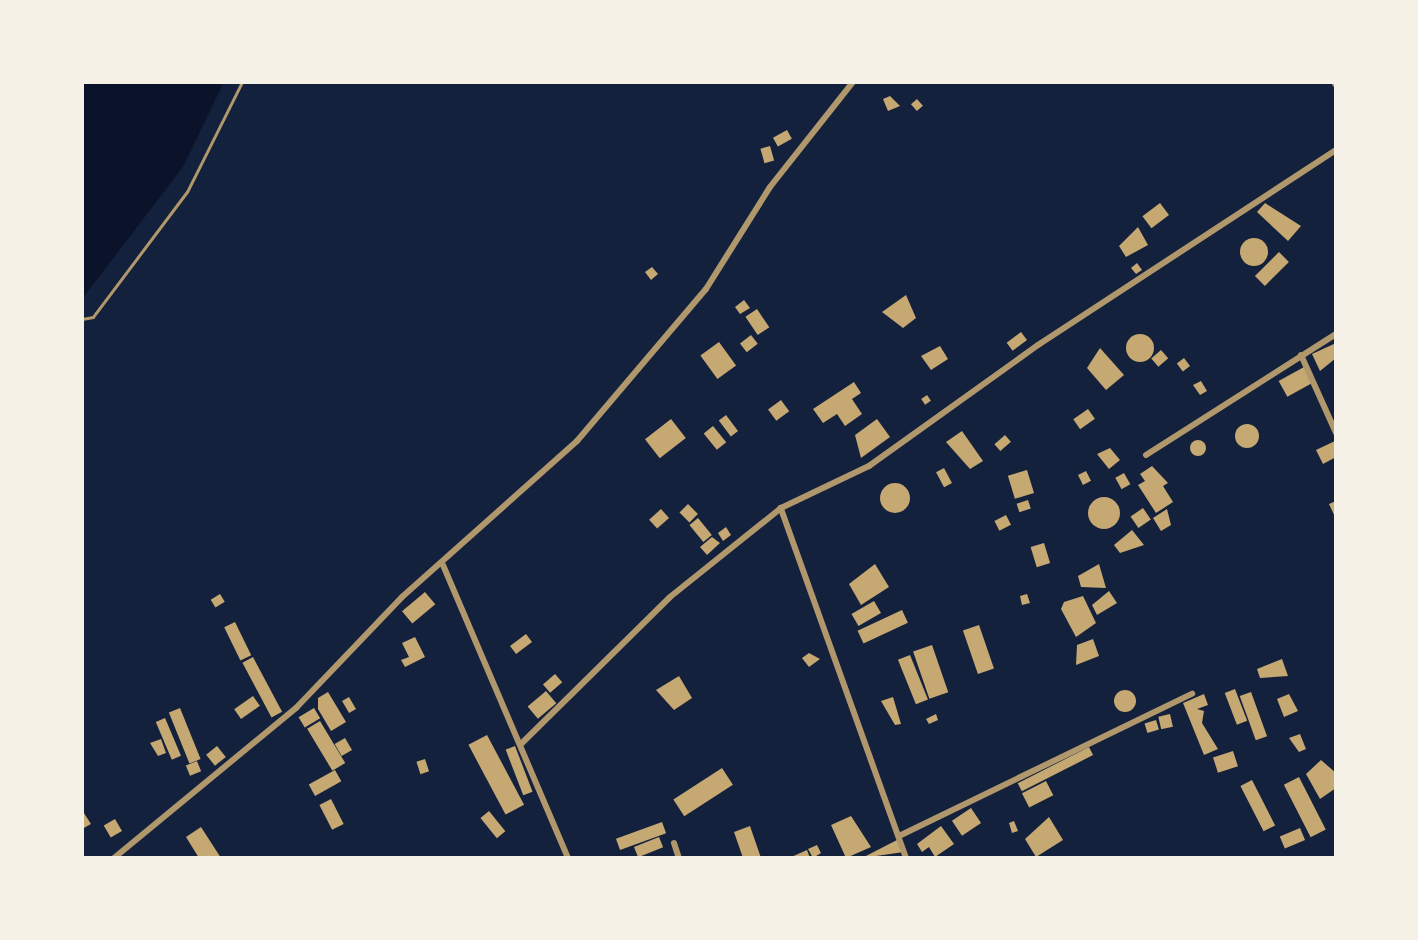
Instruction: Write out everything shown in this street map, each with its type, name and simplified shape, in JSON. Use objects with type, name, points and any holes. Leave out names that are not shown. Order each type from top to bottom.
[{"type":"street","points":[[114,858],[296,708],[402,597],[443,565],[614,401],[706,289],[770,187],[853,82]]},
{"type":"street","points":[[521,744],[670,597],[781,508],[869,466],[1038,345],[1336,150]]},
{"type":"street","points":[[1146,455],[1336,334]]},
{"type":"street","points":[[1301,355],[1336,433]]},
{"type":"street","points":[[781,508],[906,858]]},
{"type":"street","points":[[443,565],[568,858]]},
{"type":"street","points":[[898,836],[1192,694]]},
{"type":"street","points":[[674,844],[679,858]]},
{"type":"lane","points":[[82,319],[93,317],[187,192],[242,82]]},
{"type":"water","points":[[82,82],[224,82],[183,167],[82,299]]},
{"type":"building","points":[[890,96],[900,106],[888,111],[883,99]]},
{"type":"building","points":[[917,99],[923,106],[917,111],[911,104]]},
{"type":"building","points":[[787,130],[792,139],[778,147],[773,138]]},
{"type":"building","points":[[770,146],[774,160],[765,163],[760,149]]},
{"type":"building","points":[[1160,203],[1169,215],[1151,228],[1142,216]]},
{"type":"building","points":[[1265,203],[1301,226],[1288,241],[1257,212]]},
{"type":"building","points":[[1138,227],[1148,245],[1126,257],[1119,246]]},
{"type":"building","points":[[1254,238],[1264,242],[1268,252],[1264,262],[1254,266],[1244,262],[1240,252],[1244,242]]},
{"type":"building","points":[[1279,252],[1289,262],[1265,286],[1255,276]]},
{"type":"building","points":[[1137,263],[1142,270],[1136,274],[1131,268]]},
{"type":"building","points":[[652,267],[658,274],[651,280],[645,272]]},
{"type":"building","points":[[906,295],[916,318],[903,328],[882,312]]},
{"type":"building","points":[[744,300],[750,308],[740,314],[735,307]]},
{"type":"building","points":[[757,309],[769,327],[758,335],[745,317]]},
{"type":"building","points":[[1021,332],[1027,340],[1013,351],[1007,343]]},
{"type":"building","points":[[1140,334],[1150,338],[1154,348],[1150,358],[1140,362],[1130,358],[1126,348],[1130,338]]},
{"type":"building","points":[[751,335],[758,344],[747,352],[740,344]]},
{"type":"building","points":[[719,342],[736,365],[717,379],[700,356]]},
{"type":"building","points":[[1336,343],[1336,358],[1320,371],[1312,354]]},
{"type":"building","points":[[940,346],[948,359],[931,370],[921,356]]},
{"type":"building","points":[[1100,348],[1124,375],[1106,390],[1087,368]]},
{"type":"building","points":[[1161,350],[1168,358],[1158,367],[1151,359]]},
{"type":"building","points":[[1184,358],[1190,366],[1183,371],[1177,363]]},
{"type":"building","points":[[1304,367],[1313,383],[1287,397],[1279,381]]},
{"type":"building","points":[[1201,381],[1207,391],[1200,395],[1193,385]]},
{"type":"building","points":[[854,382],[861,393],[852,399],[862,414],[845,426],[837,414],[823,423],[813,409]]},
{"type":"building","points":[[927,395],[931,401],[925,405],[921,399]]},
{"type":"building","points":[[781,400],[789,411],[776,421],[768,409]]},
{"type":"building","points":[[1088,409],[1095,419],[1080,429],[1073,419]]},
{"type":"building","points":[[726,415],[738,431],[731,436],[719,420]]},
{"type":"building","points":[[671,419],[686,438],[660,458],[645,439]]},
{"type":"building","points":[[877,419],[890,437],[861,458],[855,435]]},
{"type":"building","points":[[1247,424],[1255,428],[1259,436],[1255,444],[1247,448],[1239,444],[1235,436],[1239,428]]},
{"type":"building","points":[[713,426],[726,442],[717,450],[704,434]]},
{"type":"building","points":[[962,431],[983,461],[970,469],[946,442]]},
{"type":"building","points":[[1005,435],[1011,442],[1000,451],[994,444]]},
{"type":"building","points":[[1198,440],[1204,442],[1204,454],[1198,456],[1192,454],[1190,448],[1192,442]]},
{"type":"building","points":[[1335,441],[1336,457],[1323,464],[1316,450]]},
{"type":"building","points":[[1110,448],[1120,460],[1109,469],[1097,454]]},
{"type":"building","points":[[1152,466],[1168,483],[1163,486],[1173,502],[1156,513],[1138,485],[1145,481],[1140,474]]},
{"type":"building","points":[[944,468],[952,483],[944,487],[936,472]]},
{"type":"building","points":[[1027,470],[1034,493],[1015,499],[1008,476]]},
{"type":"building","points":[[1086,471],[1091,481],[1083,485],[1078,475]]},
{"type":"building","points":[[1124,473],[1130,484],[1122,489],[1115,478]]},
{"type":"building","points":[[895,483],[906,487],[910,498],[906,509],[895,513],[884,509],[880,498],[884,487]]},
{"type":"building","points":[[1104,497],[1115,502],[1120,513],[1115,524],[1104,529],[1093,524],[1088,513],[1093,502]]},
{"type":"building","points":[[1028,500],[1031,509],[1019,512],[1017,504]]},
{"type":"building","points":[[1336,501],[1336,519],[1329,504]]},
{"type":"building","points":[[688,504],[698,514],[689,522],[680,512]]},
{"type":"building","points":[[1143,508],[1151,520],[1138,528],[1131,516]]},
{"type":"building","points":[[661,509],[669,518],[657,529],[649,520]]},
{"type":"building","points":[[1167,509],[1171,525],[1161,531],[1153,518]]},
{"type":"building","points":[[1006,515],[1011,525],[999,531],[994,521]]},
{"type":"building","points":[[698,518],[712,535],[703,542],[689,525]]},
{"type":"building","points":[[726,527],[731,535],[723,541],[718,533]]},
{"type":"building","points":[[1132,530],[1144,545],[1120,553],[1114,545]]},
{"type":"building","points":[[712,537],[720,543],[707,555],[700,547]]},
{"type":"building","points":[[1044,543],[1050,563],[1037,567],[1031,547]]},
{"type":"building","points":[[875,564],[889,587],[861,605],[849,584]]},
{"type":"building","points":[[1099,564],[1106,588],[1081,587],[1078,576]]},
{"type":"building","points":[[1109,591],[1117,603],[1097,615],[1092,605]]},
{"type":"building","points":[[425,592],[435,604],[412,624],[402,611]]},
{"type":"building","points":[[220,594],[225,602],[215,607],[211,600]]},
{"type":"building","points":[[1027,594],[1030,603],[1022,605],[1020,596]]},
{"type":"building","points":[[1083,596],[1096,623],[1076,637],[1061,609],[1064,602]]},
{"type":"building","points":[[874,601],[881,613],[858,626],[851,614]]},
{"type":"building","points":[[902,610],[908,623],[864,643],[858,631]]},
{"type":"building","points":[[235,622],[251,655],[240,661],[224,627]]},
{"type":"building","points":[[979,625],[994,668],[978,674],[963,631]]},
{"type":"building","points":[[526,634],[532,642],[516,654],[510,646]]},
{"type":"building","points":[[415,637],[425,657],[405,667],[401,660],[409,657],[402,643]]},
{"type":"building","points":[[1093,639],[1099,656],[1076,665],[1077,645]]},
{"type":"building","points":[[932,645],[948,692],[929,699],[913,652]]},
{"type":"building","points":[[809,653],[820,659],[809,667],[802,658]]},
{"type":"building","points":[[910,655],[928,700],[916,704],[898,660]]},
{"type":"building","points":[[253,657],[282,712],[272,717],[242,663]]},
{"type":"building","points":[[1282,659],[1288,676],[1260,678],[1257,669]]},
{"type":"building","points":[[555,674],[562,682],[550,693],[543,684]]},
{"type":"building","points":[[679,676],[692,698],[674,710],[656,690]]},
{"type":"building","points":[[1235,689],[1247,721],[1237,725],[1225,693]]},
{"type":"building","points":[[1125,690],[1133,693],[1136,701],[1133,709],[1125,712],[1117,709],[1114,701],[1117,693]]},
{"type":"building","points":[[546,691],[556,703],[538,719],[528,706]]},
{"type":"building","points":[[328,692],[346,722],[331,731],[318,709],[318,698]]},
{"type":"building","points":[[1251,692],[1267,736],[1256,740],[1240,696]]},
{"type":"building","points":[[1204,694],[1208,705],[1197,709],[1204,711],[1202,723],[1218,749],[1204,755],[1183,703]]},
{"type":"building","points":[[1289,694],[1298,711],[1284,717],[1277,699]]},
{"type":"building","points":[[253,696],[260,706],[241,719],[234,709]]},
{"type":"building","points":[[349,697],[356,709],[349,713],[342,701]]},
{"type":"building","points":[[893,697],[901,724],[895,725],[881,701]]},
{"type":"building","points":[[180,708],[201,759],[189,763],[169,712]]},
{"type":"building","points":[[314,708],[320,718],[305,728],[299,717]]},
{"type":"building","points":[[936,714],[938,720],[929,724],[926,719]]},
{"type":"building","points":[[1170,714],[1173,727],[1161,729],[1158,717]]},
{"type":"building","points":[[165,718],[181,756],[172,760],[156,722]]},
{"type":"building","points":[[1156,720],[1159,730],[1147,733],[1145,724]]},
{"type":"building","points":[[320,721],[345,763],[332,771],[307,729]]},
{"type":"building","points":[[1300,734],[1306,749],[1299,752],[1289,738]]},
{"type":"building","points":[[487,735],[524,805],[506,815],[468,745]]},
{"type":"building","points":[[345,738],[352,750],[342,756],[335,744]]},
{"type":"building","points":[[161,739],[166,753],[158,756],[150,743]]},
{"type":"building","points":[[217,746],[226,757],[215,766],[206,755]]},
{"type":"building","points":[[515,746],[533,792],[523,795],[506,750]]},
{"type":"building","points":[[1089,747],[1093,755],[1022,791],[1018,783]]},
{"type":"building","points":[[1233,751],[1238,766],[1218,773],[1213,757]]},
{"type":"building","points":[[425,759],[429,771],[420,774],[416,762]]},
{"type":"building","points":[[1321,760],[1336,773],[1336,788],[1320,799],[1306,774]]},
{"type":"building","points":[[197,761],[201,771],[190,776],[186,765]]},
{"type":"building","points":[[722,768],[733,785],[684,816],[673,800]]},
{"type":"building","points":[[335,770],[341,781],[315,796],[309,785]]},
{"type":"building","points":[[1299,777],[1326,830],[1311,837],[1284,785]]},
{"type":"building","points":[[1252,780],[1275,825],[1264,831],[1240,786]]},
{"type":"building","points":[[1046,781],[1053,795],[1029,808],[1022,793]]},
{"type":"building","points":[[331,799],[344,824],[332,830],[319,805]]},
{"type":"building","points":[[971,808],[981,823],[962,836],[952,821]]},
{"type":"building","points":[[82,810],[91,824],[82,829]]},
{"type":"building","points":[[489,811],[505,831],[497,838],[480,818]]},
{"type":"building","points":[[851,816],[871,847],[846,858],[831,825]]},
{"type":"building","points":[[1049,817],[1063,840],[1036,857],[1025,839]]},
{"type":"building","points":[[115,819],[122,831],[111,838],[104,826]]},
{"type":"building","points":[[1014,821],[1018,831],[1012,833],[1009,823]]},
{"type":"building","points":[[662,822],[666,833],[620,850],[616,839]]},
{"type":"building","points":[[750,826],[761,858],[743,858],[734,832]]},
{"type":"building","points":[[941,826],[954,844],[935,857],[929,847],[922,852],[917,844]]},
{"type":"building","points":[[201,827],[221,858],[199,858],[186,837]]},
{"type":"building","points":[[1300,828],[1305,840],[1285,849],[1280,837]]},
{"type":"building","points":[[659,837],[663,847],[638,857],[634,847]]},
{"type":"building","points":[[897,840],[904,852],[862,858]]},
{"type":"building","points":[[817,845],[821,853],[813,858],[808,849]]},
{"type":"building","points":[[807,850],[810,858],[789,858]]}]
